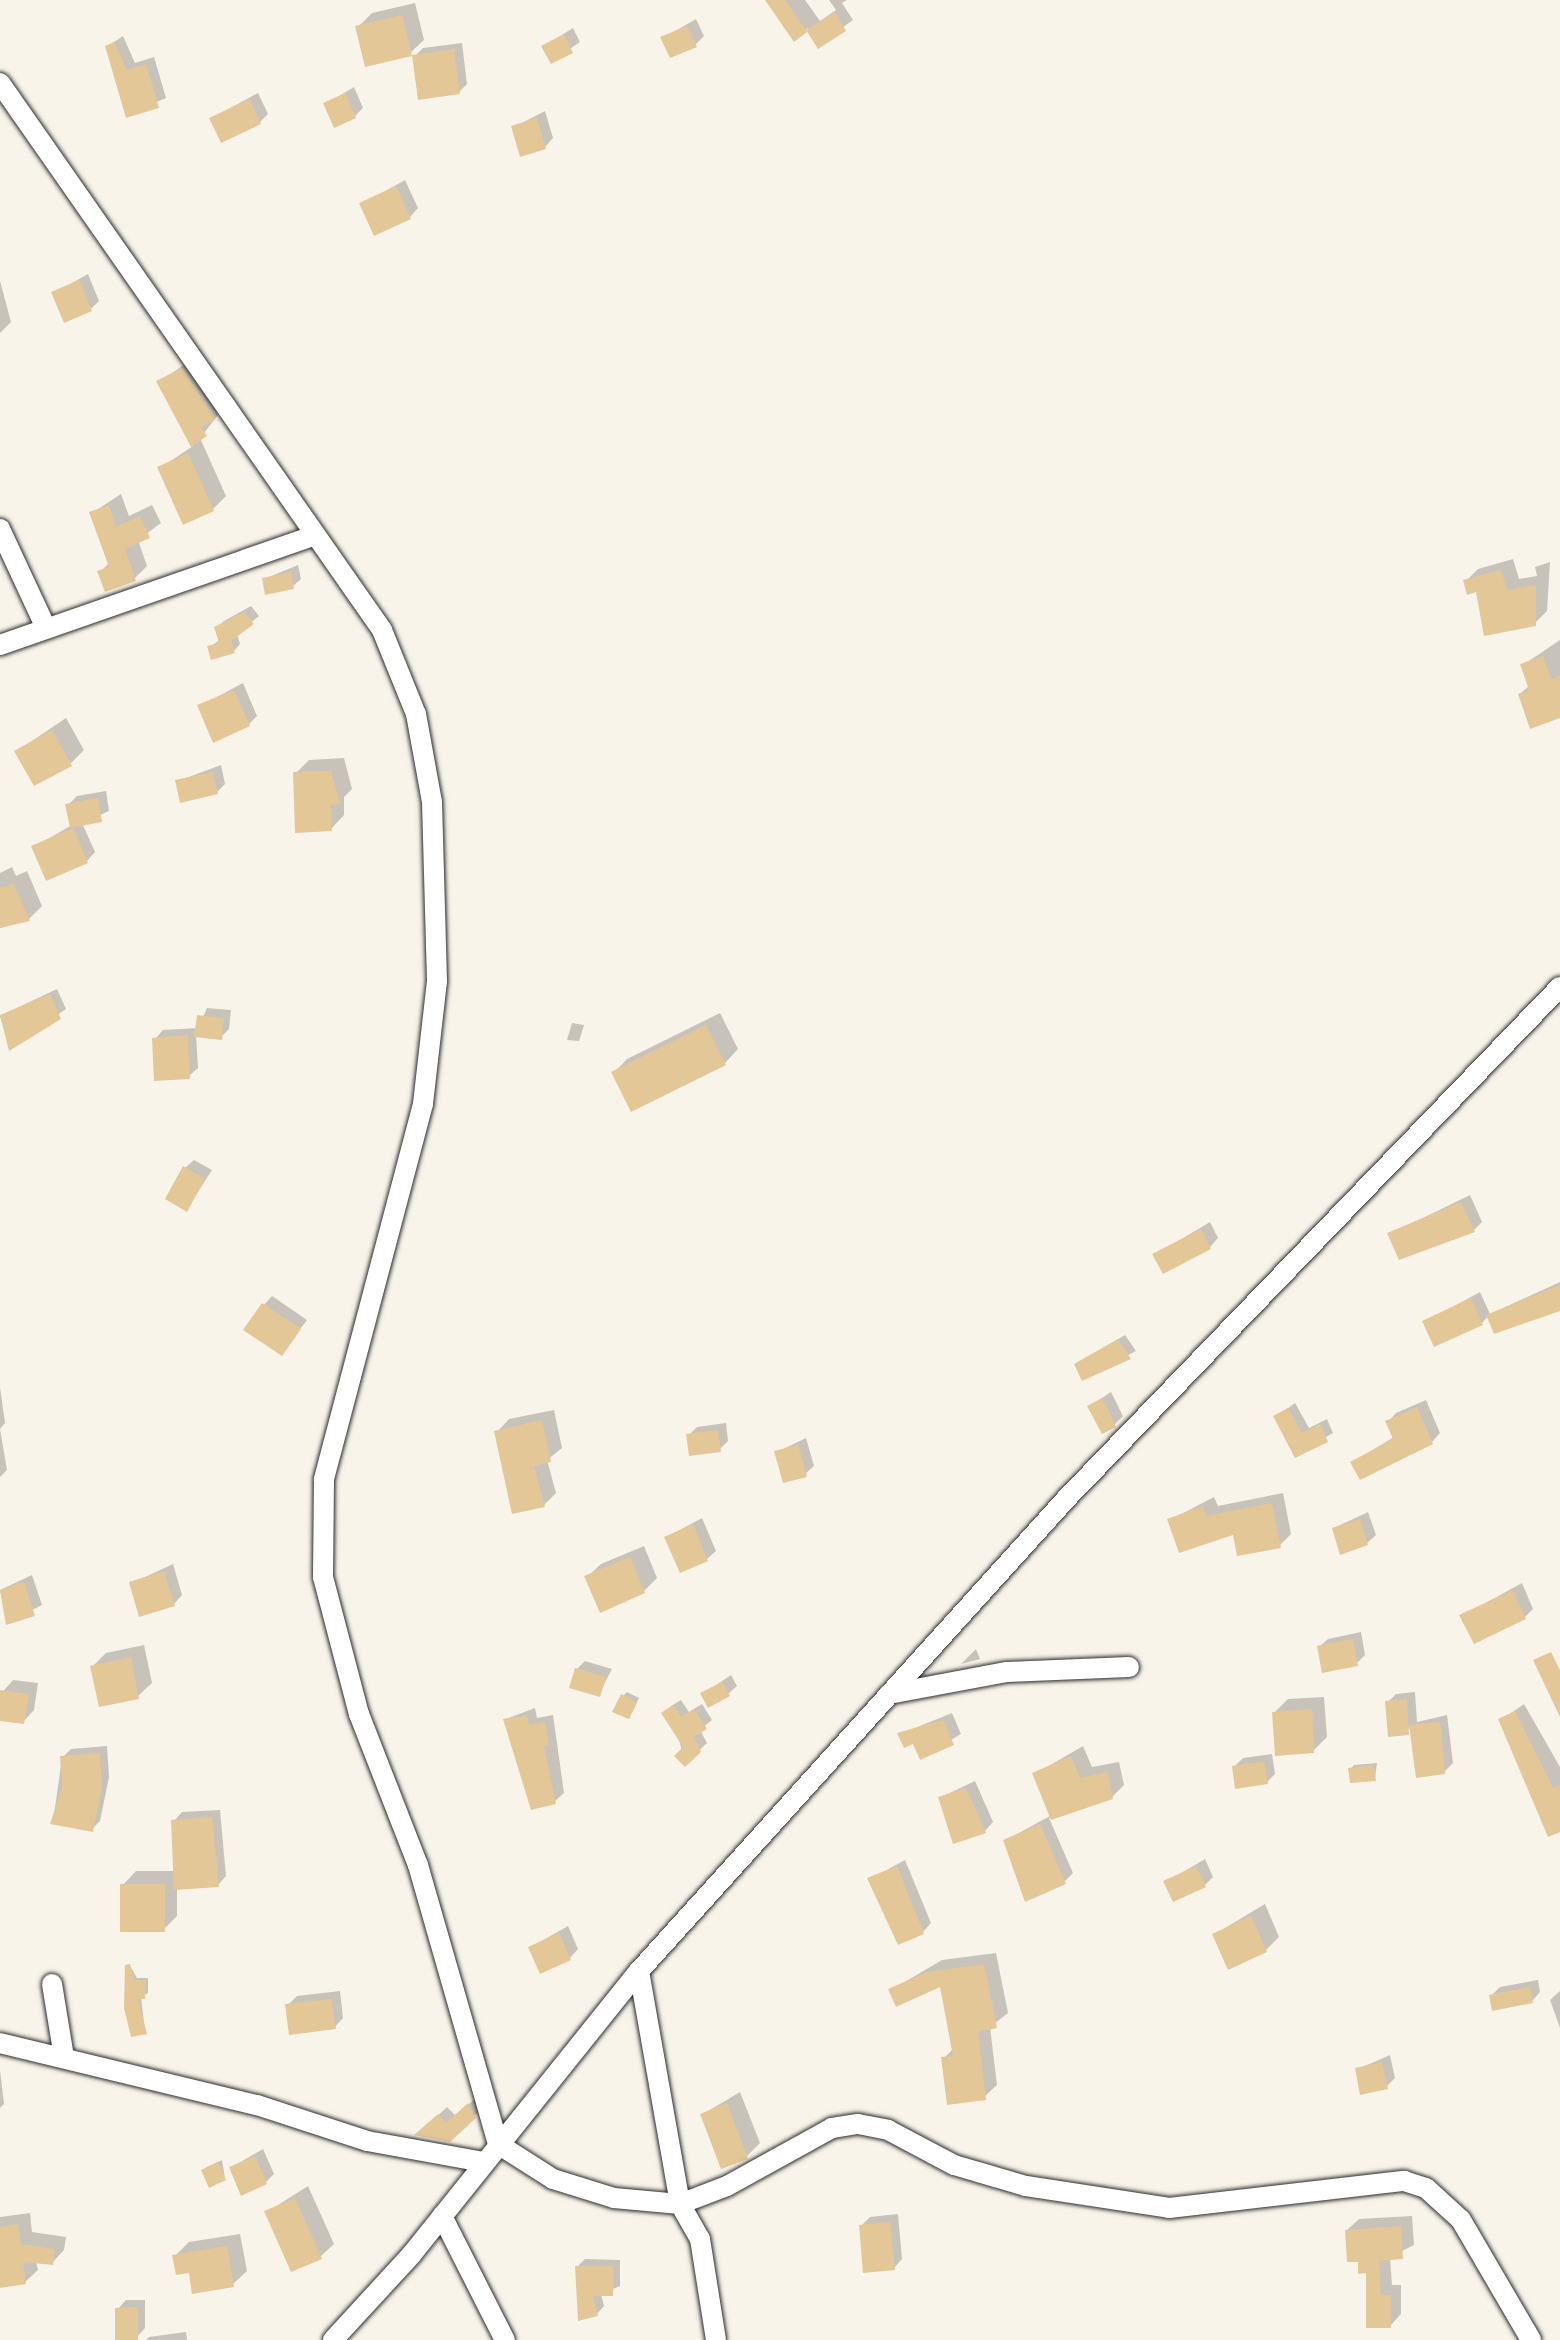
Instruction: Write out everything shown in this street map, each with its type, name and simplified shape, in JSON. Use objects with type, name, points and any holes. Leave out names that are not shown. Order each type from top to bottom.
[{"type":"street","points":[[0,84],[382,630],[416,714],[432,802],[437,981],[423,1104],[324,1480],[323,1577],[359,1714],[418,1865],[498,2144],[553,2179],[614,2198],[680,2204],[727,2186],[832,2128],[858,2124],[888,2130],[954,2165],[1026,2186],[1169,2208],[1404,2180],[1426,2188],[1461,2220],[1531,2340]]},
{"type":"street","points":[[0,529],[45,626]]},
{"type":"street","points":[[0,645],[315,534]]},
{"type":"street","points":[[333,2340],[442,2216],[639,1971],[1080,1483],[1560,987]]},
{"type":"street","points":[[890,1694],[1007,1672],[1129,1667]]},
{"type":"street","points":[[639,1971],[680,2204],[700,2238],[716,2340]]},
{"type":"street","points":[[52,1984],[64,2058]]},
{"type":"street","points":[[0,2043],[367,2140],[484,2162]]},
{"type":"street","points":[[442,2216],[505,2340]]},
{"type":"building","points":[[765,0],[785,0],[807,32],[794,42]]},
{"type":"building","points":[[835,12],[846,31],[818,49],[806,30]]},
{"type":"building","points":[[402,15],[412,56],[365,67],[355,26]]},
{"type":"building","points":[[687,26],[697,47],[670,58],[660,37]]},
{"type":"building","points":[[564,34],[573,53],[551,64],[541,46]]},
{"type":"building","points":[[114,42],[127,70],[146,64],[159,108],[126,118],[105,46]]},
{"type":"building","points":[[454,49],[460,94],[418,100],[412,55]]},
{"type":"building","points":[[345,93],[356,118],[334,128],[323,103]]},
{"type":"building","points":[[250,99],[261,124],[221,143],[209,118]]},
{"type":"building","points":[[537,118],[546,149],[520,157],[511,126]]},
{"type":"building","points":[[396,186],[411,219],[374,236],[359,203]]},
{"type":"building","points":[[79,280],[92,311],[64,323],[51,292]]},
{"type":"building","points":[[182,368],[215,420],[201,427],[207,436],[191,447],[156,381]]},
{"type":"building","points":[[188,453],[214,511],[183,525],[157,467]]},
{"type":"building","points":[[109,505],[116,527],[140,516],[150,538],[125,549],[136,581],[105,592],[97,571],[109,567],[89,512]]},
{"type":"building","points":[[1501,570],[1507,590],[1536,585],[1536,626],[1484,636],[1476,592],[1467,595],[1463,580]]},
{"type":"building","points":[[291,572],[294,589],[265,595],[262,578]]},
{"type":"building","points":[[244,612],[254,624],[231,641],[235,653],[211,660],[207,646],[219,643],[214,627]]},
{"type":"building","points":[[1543,656],[1551,679],[1560,676],[1560,718],[1530,729],[1518,694],[1529,690],[1520,664]]},
{"type":"building","points":[[234,690],[250,726],[213,743],[197,705]]},
{"type":"building","points":[[52,730],[72,766],[34,786],[14,751]]},
{"type":"building","points":[[331,771],[340,804],[331,805],[332,831],[295,833],[293,772]]},
{"type":"building","points":[[213,772],[218,794],[180,803],[175,780]]},
{"type":"building","points":[[98,798],[102,822],[70,828],[65,804]]},
{"type":"building","points":[[73,828],[88,863],[46,881],[31,846]]},
{"type":"building","points":[[13,883],[30,921],[0,928],[0,888]]},
{"type":"building","points":[[50,994],[61,1019],[9,1051],[0,1015]]},
{"type":"building","points":[[197,1015],[224,1018],[222,1040],[194,1037]]},
{"type":"building","points":[[706,1025],[726,1065],[631,1112],[611,1072]]},
{"type":"building","points":[[188,1035],[190,1079],[154,1081],[152,1038]]},
{"type":"building","points":[[183,1166],[205,1179],[187,1212],[165,1199]]},
{"type":"building","points":[[1461,1202],[1475,1232],[1399,1260],[1387,1233]]},
{"type":"building","points":[[1201,1229],[1211,1249],[1163,1274],[1152,1254]]},
{"type":"building","points":[[1560,1285],[1560,1311],[1494,1334],[1486,1315]]},
{"type":"building","points":[[1471,1298],[1483,1325],[1434,1347],[1422,1321]]},
{"type":"building","points":[[262,1303],[301,1329],[282,1356],[243,1330]]},
{"type":"building","points":[[1118,1339],[1131,1359],[1082,1381],[1074,1364]]},
{"type":"building","points":[[1102,1398],[1116,1427],[1102,1434],[1087,1406]]},
{"type":"building","points":[[1417,1407],[1433,1444],[1360,1480],[1350,1462],[1393,1439],[1385,1421]]},
{"type":"building","points":[[1288,1408],[1302,1433],[1320,1424],[1328,1442],[1295,1458],[1273,1416]]},
{"type":"building","points":[[542,1420],[551,1462],[534,1466],[545,1507],[512,1514],[494,1431]]},
{"type":"building","points":[[718,1430],[721,1452],[689,1456],[686,1434]]},
{"type":"building","points":[[798,1445],[807,1477],[783,1483],[774,1451]]},
{"type":"building","points":[[1272,1503],[1281,1548],[1237,1556],[1233,1535],[1179,1553],[1167,1519],[1203,1506],[1206,1516]]},
{"type":"building","points":[[1360,1519],[1368,1545],[1340,1555],[1332,1528]]},
{"type":"building","points":[[693,1524],[708,1561],[680,1573],[664,1537]]},
{"type":"building","points":[[630,1557],[645,1593],[600,1613],[584,1576]]},
{"type":"building","points":[[164,1571],[175,1606],[139,1617],[129,1582]]},
{"type":"building","points":[[24,1582],[35,1616],[6,1625],[0,1590]]},
{"type":"building","points":[[1513,1590],[1526,1619],[1474,1644],[1459,1615]]},
{"type":"building","points":[[1353,1639],[1358,1666],[1322,1673],[1317,1646]]},
{"type":"building","points":[[1551,1652],[1560,1670],[1560,1717],[1533,1660]]},
{"type":"building","points":[[131,1657],[139,1699],[99,1707],[90,1666]]},
{"type":"building","points":[[575,1668],[606,1677],[600,1697],[569,1688]]},
{"type":"building","points":[[722,1682],[730,1696],[708,1708],[700,1693]]},
{"type":"building","points":[[0,1690],[29,1694],[24,1724],[0,1721]]},
{"type":"building","points":[[621,1694],[637,1702],[629,1719],[612,1712]]},
{"type":"building","points":[[1407,1699],[1409,1735],[1388,1737],[1385,1701]]},
{"type":"building","points":[[673,1705],[681,1717],[694,1709],[707,1729],[694,1737],[701,1752],[685,1767],[674,1756],[683,1747],[661,1713]]},
{"type":"building","points":[[1312,1709],[1314,1753],[1275,1756],[1272,1712]]},
{"type":"building","points":[[1515,1711],[1553,1788],[1560,1785],[1560,1832],[1548,1837],[1498,1719]]},
{"type":"building","points":[[527,1715],[529,1725],[545,1722],[549,1745],[544,1746],[556,1804],[531,1810],[503,1719]]},
{"type":"building","points":[[943,1720],[954,1745],[920,1760],[913,1744],[904,1748],[897,1733]]},
{"type":"building","points":[[1440,1722],[1445,1774],[1416,1778],[1409,1725]]},
{"type":"building","points":[[100,1753],[102,1787],[93,1832],[50,1824],[62,1787],[60,1756]]},
{"type":"building","points":[[1071,1756],[1080,1778],[1108,1772],[1113,1799],[1051,1820],[1032,1773]]},
{"type":"building","points":[[1264,1761],[1268,1784],[1235,1789],[1232,1766]]},
{"type":"building","points":[[1374,1765],[1376,1781],[1350,1783],[1348,1768]]},
{"type":"building","points":[[966,1788],[986,1833],[953,1844],[938,1797]]},
{"type":"building","points":[[212,1817],[219,1887],[174,1890],[171,1820]]},
{"type":"building","points":[[1040,1824],[1066,1884],[1025,1902],[1003,1840]]},
{"type":"building","points":[[897,1866],[924,1934],[898,1945],[867,1878]]},
{"type":"building","points":[[1196,1866],[1206,1887],[1173,1902],[1163,1881]]},
{"type":"building","points":[[120,1884],[165,1884],[165,1932],[120,1932]]},
{"type":"building","points":[[1251,1916],[1267,1952],[1228,1970],[1212,1934]]},
{"type":"building","points":[[559,1933],[571,1960],[540,1974],[528,1947]]},
{"type":"building","points":[[130,1964],[134,1980],[146,1980],[145,1999],[138,1999],[147,2034],[131,2037],[124,2008],[125,1965]]},
{"type":"building","points":[[984,1964],[997,2028],[978,2032],[986,2100],[947,2105],[941,2057],[953,2056],[940,1987],[896,2007],[888,1989],[927,1972]]},
{"type":"building","points":[[1530,1987],[1533,2003],[1492,2011],[1489,1995]]},
{"type":"building","points":[[332,1999],[336,2029],[289,2035],[285,2004]]},
{"type":"building","points":[[1382,2062],[1388,2089],[1360,2095],[1355,2068]]},
{"type":"building","points":[[468,2103],[476,2118],[450,2142],[414,2135],[438,2114],[446,2123]]},
{"type":"building","points":[[727,2103],[748,2159],[721,2169],[700,2114]]},
{"type":"building","points":[[255,2156],[267,2184],[241,2196],[229,2167]]},
{"type":"building","points":[[218,2162],[226,2180],[209,2188],[201,2170]]},
{"type":"building","points":[[295,2198],[322,2259],[291,2272],[264,2211]]},
{"type":"building","points":[[890,2222],[895,2270],[863,2273],[859,2225]]},
{"type":"building","points":[[18,2224],[21,2244],[55,2249],[53,2265],[23,2262],[26,2284],[0,2288],[0,2227]]},
{"type":"building","points":[[1401,2226],[1403,2259],[1379,2261],[1381,2295],[1391,2295],[1391,2328],[1366,2328],[1366,2273],[1358,2274],[1358,2262],[1347,2262],[1345,2230]]},
{"type":"building","points":[[227,2246],[234,2287],[192,2294],[189,2273],[176,2275],[172,2255]]},
{"type":"building","points":[[575,2266],[614,2266],[613,2296],[593,2296],[598,2316],[578,2321]]},
{"type":"building","points":[[138,2307],[138,2340],[115,2340],[115,2308]]}]
